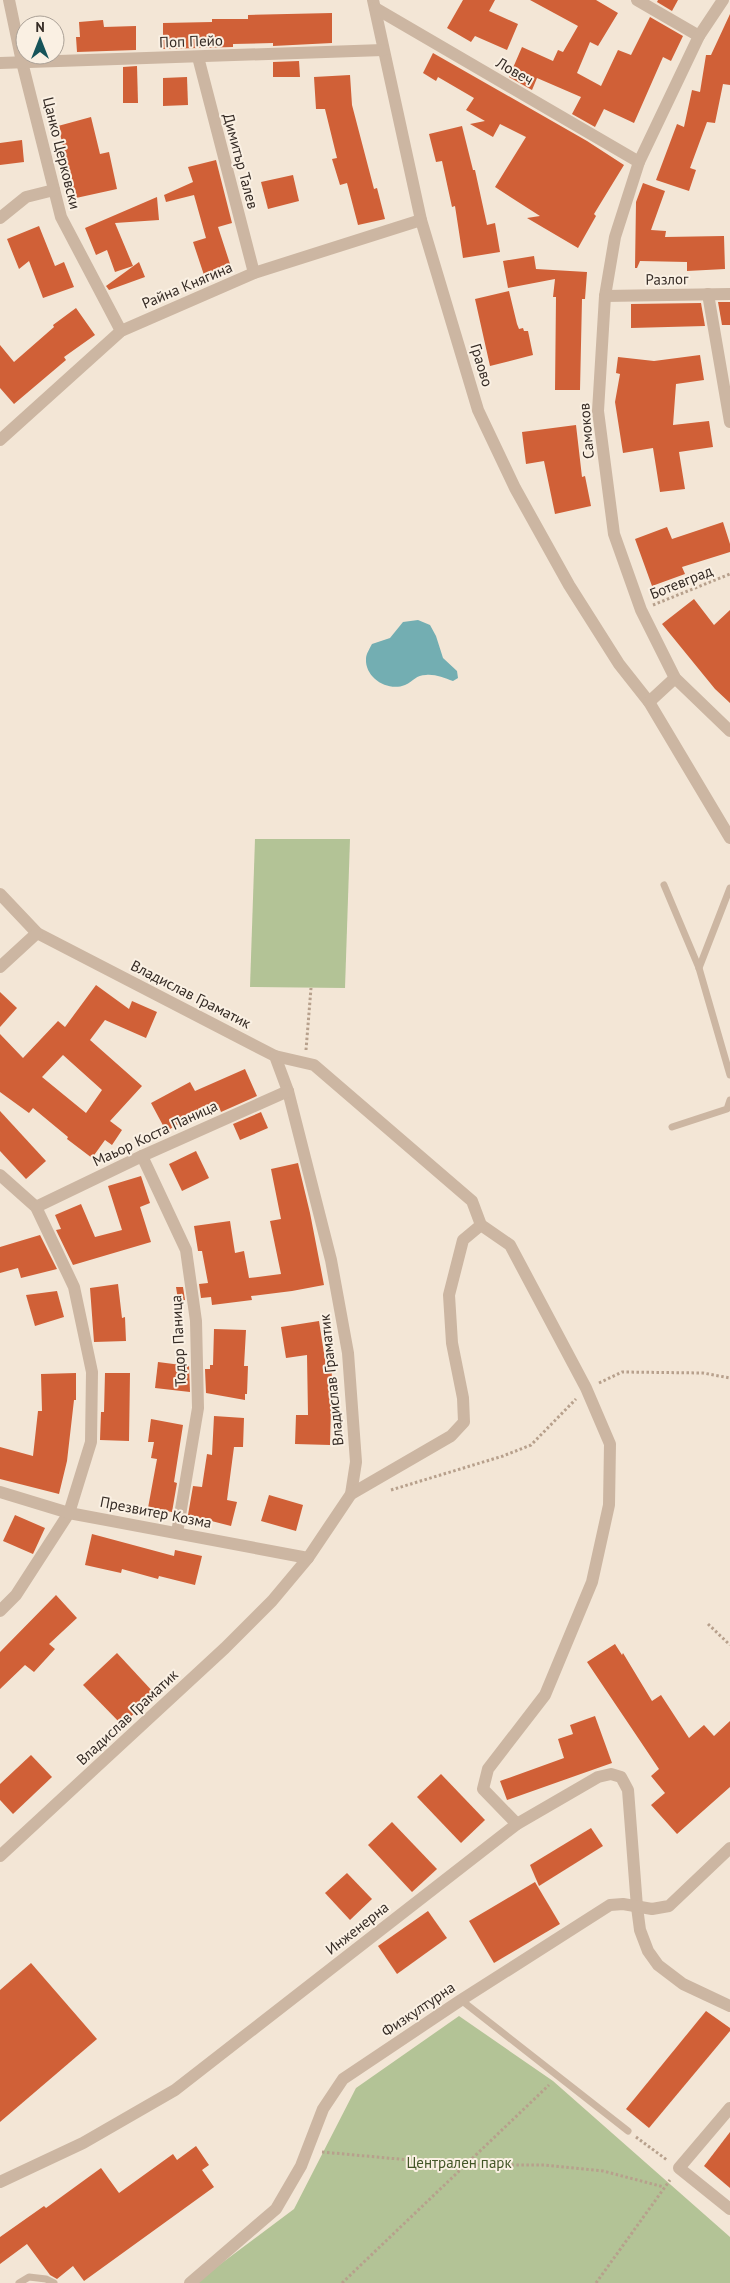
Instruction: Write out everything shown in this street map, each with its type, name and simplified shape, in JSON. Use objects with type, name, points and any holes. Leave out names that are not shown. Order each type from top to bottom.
[{"type":"street","name":"Цанко Церковски","points":[[9,0],[15,29]]},
{"type":"street","points":[[637,0],[699,36]]},
{"type":"street","name":"Самоков","points":[[674,678],[641,610],[614,534],[598,411],[606,296],[615,237],[639,162],[699,36],[723,0]]},
{"type":"street","name":"Граово","points":[[374,4],[421,220],[478,410],[506,471],[568,585],[618,664],[649,702]]},
{"type":"street","name":"Ловеч","points":[[374,4],[639,162]]},
{"type":"street","name":"Поп Пейо","points":[[65,61],[383,50]]},
{"type":"street","name":"Димитър Талев","points":[[198,57],[254,273]]},
{"type":"street","name":"Поп Пейо","points":[[0,63],[15,62]]},
{"type":"street","name":"Цанко Церковски","points":[[23,65],[61,217],[121,331]]},
{"type":"street","points":[[0,218],[26,197],[54,190]]},
{"type":"street","name":"Райна Княгина","points":[[0,440],[121,331],[254,273],[421,220]]},
{"type":"street","points":[[708,294],[730,422]]},
{"type":"street","name":"Разлог","points":[[606,296],[730,294]]},
{"type":"street","points":[[730,731],[674,678],[649,702],[730,838]]},
{"type":"street","name":"Владислав Граматик","points":[[0,894],[37,933],[275,1056],[288,1091],[332,1260],[348,1353],[356,1462],[351,1494],[308,1558],[272,1601],[0,1856]]},
{"type":"street","points":[[0,967],[37,933]]},
{"type":"street","points":[[275,1056],[314,1065],[472,1201],[481,1225],[510,1245],[586,1388],[610,1444],[609,1505],[592,1582],[545,1695],[488,1769],[483,1789],[517,1824]]},
{"type":"street","name":"Маьор Коста Паница","points":[[36,1207],[142,1156],[288,1091]]},
{"type":"street","name":"Тодор Паница","points":[[142,1156],[186,1250],[196,1321],[198,1408],[177,1533]]},
{"type":"street","points":[[0,1175],[36,1207],[74,1287],[92,1372],[91,1442],[69,1512],[16,1595],[0,1611]]},
{"type":"street","points":[[351,1494],[451,1436],[464,1422],[463,1398],[452,1343],[448,1295],[463,1240],[481,1225]]},
{"type":"street","name":"Презвитер Козма","points":[[0,1492],[69,1512],[308,1558]]},
{"type":"street","name":"Инженерна","points":[[0,2182],[83,2143],[175,2090],[517,1824],[598,1777],[611,1774],[621,1777],[628,1790],[637,1908]]},
{"type":"street","name":"Физкултурна","points":[[190,2283],[276,2209],[301,2166],[323,2109],[343,2079],[461,2000],[610,1905],[623,1904],[637,1908],[652,1909],[669,1906],[730,1848]]},
{"type":"street","points":[[637,1908],[648,1951],[658,1965],[683,1984],[730,2006]]},
{"type":"street","points":[[730,2108],[679,2168],[730,2209]]},
{"type":"lane","points":[[664,885],[699,968],[730,1075]]},
{"type":"lane","points":[[699,968],[730,888]]},
{"type":"lane","points":[[672,1127],[726,1109],[730,1100]]},
{"type":"lane","points":[[461,2000],[628,2131]]},
{"type":"lane","points":[[19,2283],[29,2277],[46,2279],[54,2283]]},
{"type":"path","name":"Ботевград","points":[[641,610],[730,574]]},
{"type":"path","points":[[305,1063],[311,988]]},
{"type":"path","points":[[384,1490],[494,1458],[531,1445],[586,1388],[622,1372],[703,1373],[730,1378]]},
{"type":"path","points":[[708,1624],[730,1645]]},
{"type":"path","points":[[342,2283],[558,2076]]},
{"type":"path","points":[[628,2131],[679,2168]]},
{"type":"path","points":[[307,2151],[464,2165],[545,2165],[603,2171],[664,2187],[596,2283]]},
{"type":"green space","points":[[255,839],[350,839],[345,988],[250,987]]},
{"type":"green space","name":"Централен парк","points":[[459,2016],[553,2081],[730,2237],[730,2283],[195,2283],[294,2209],[356,2088]]},
{"type":"water","points":[[418,620],[430,625],[436,636],[443,658],[457,671],[458,678],[453,681],[436,676],[423,675],[398,687],[392,687],[379,682],[369,672],[367,666],[366,657],[372,644],[390,638],[403,622]]},
{"type":"building","points":[[463,0],[495,0],[489,11],[518,24],[507,50],[475,36],[471,42],[447,28]]},
{"type":"building","points":[[530,0],[596,0],[618,13],[598,46],[590,42],[577,73],[601,86],[618,50],[631,55],[650,17],[683,36],[671,61],[663,57],[634,123],[604,109],[595,127],[572,114],[581,97],[537,78],[532,90],[509,77],[522,47],[553,61],[558,50],[563,52],[578,26]]},
{"type":"building","points":[[658,0],[678,0],[672,11],[657,2]]},
{"type":"building","points":[[332,13],[332,43],[273,46],[273,43],[233,44],[233,47],[163,49],[163,23],[212,22],[212,19],[248,19],[248,15]]},
{"type":"building","points":[[730,14],[730,85],[723,84],[715,123],[707,122],[690,168],[696,170],[689,191],[656,180],[677,124],[684,127],[692,90],[700,92],[706,55],[711,55]]},
{"type":"building","points":[[103,20],[104,27],[136,26],[136,50],[77,52],[76,37],[80,37],[79,22]]},
{"type":"building","points":[[433,53],[587,141],[624,165],[594,214],[596,216],[578,248],[527,218],[540,216],[495,187],[526,137],[500,124],[493,137],[470,124],[485,121],[466,110],[474,98],[438,77],[436,81],[423,73]]},
{"type":"building","points":[[299,61],[300,77],[273,77],[273,62]]},
{"type":"building","points":[[137,66],[138,103],[123,103],[123,67]]},
{"type":"building","points":[[350,75],[352,105],[374,189],[377,188],[385,219],[358,225],[347,183],[340,185],[332,159],[337,158],[325,109],[316,109],[314,77]]},
{"type":"building","points":[[187,77],[188,105],[163,106],[163,78]]},
{"type":"building","points":[[91,117],[100,154],[109,152],[117,189],[76,198],[72,186],[67,187],[61,163],[67,162],[58,126]]},
{"type":"building","points":[[462,126],[473,170],[475,170],[487,225],[495,223],[500,252],[463,258],[455,206],[452,207],[442,161],[436,162],[429,134]]},
{"type":"building","points":[[22,140],[24,162],[0,165],[0,143]]},
{"type":"building","points":[[216,160],[232,223],[218,227],[232,270],[205,278],[193,242],[206,238],[194,195],[166,202],[164,195],[193,182],[188,167]]},
{"type":"building","points":[[293,175],[299,201],[268,209],[261,182]]},
{"type":"building","points":[[643,183],[665,191],[651,230],[666,231],[665,237],[724,236],[725,269],[687,271],[687,262],[640,261],[637,268],[635,268],[636,202]]},
{"type":"building","points":[[157,197],[159,220],[115,223],[133,266],[115,272],[107,250],[96,255],[85,228]]},
{"type":"building","points":[[39,226],[55,266],[64,262],[74,287],[43,298],[29,261],[19,269],[7,239]]},
{"type":"building","points":[[534,256],[536,269],[587,272],[585,299],[582,299],[580,390],[555,390],[556,297],[553,297],[555,279],[508,288],[503,261]]},
{"type":"building","points":[[139,262],[145,277],[109,290],[106,286]]},
{"type":"building","points":[[509,291],[517,324],[519,329],[523,328],[524,331],[528,331],[533,355],[490,366],[475,299]]},
{"type":"building","points":[[718,302],[730,302],[730,325],[722,325]]},
{"type":"building","points":[[701,303],[705,326],[631,328],[631,304]]},
{"type":"building","points":[[76,308],[95,335],[64,357],[66,360],[14,404],[0,388],[0,345],[14,362],[54,327],[53,325]]},
{"type":"building","points":[[700,355],[704,380],[676,384],[673,425],[709,421],[713,447],[679,452],[685,489],[660,492],[653,448],[623,453],[615,402],[620,374],[616,373],[618,357],[654,361]]},
{"type":"building","points":[[576,425],[582,477],[585,476],[591,506],[555,514],[544,461],[526,464],[522,432]]},
{"type":"building","points":[[723,522],[730,544],[730,552],[682,567],[685,574],[652,586],[635,539],[667,527],[672,539]]},
{"type":"building","points":[[694,599],[714,625],[730,610],[730,703],[715,689],[662,624]]},
{"type":"building","points":[[96,985],[129,1009],[132,1001],[157,1012],[146,1038],[105,1020],[90,1040],[142,1086],[110,1121],[122,1130],[112,1145],[105,1140],[92,1158],[67,1139],[68,1137],[33,1108],[29,1113],[0,1092],[0,1034],[23,1058],[58,1021],[65,1027]],"holes":[[[63,1055],[102,1090],[86,1113],[42,1077]]]},
{"type":"building","points":[[0,992],[17,1008],[0,1027]]},
{"type":"building","points":[[245,1069],[257,1096],[221,1112],[218,1104],[166,1131],[151,1103],[190,1082],[195,1091]]},
{"type":"building","points":[[0,1111],[46,1161],[26,1179],[0,1151]]},
{"type":"building","points":[[261,1112],[268,1128],[240,1140],[233,1124]]},
{"type":"building","points":[[196,1151],[209,1178],[182,1191],[169,1164]]},
{"type":"building","points":[[298,1163],[324,1285],[251,1296],[252,1300],[212,1305],[211,1297],[201,1298],[199,1284],[208,1283],[202,1251],[198,1251],[194,1226],[230,1221],[235,1253],[244,1251],[249,1278],[281,1274],[270,1221],[281,1219],[271,1169]]},
{"type":"building","points":[[141,1176],[150,1203],[140,1207],[151,1242],[73,1265],[56,1230],[61,1229],[55,1215],[81,1204],[95,1237],[122,1230],[108,1186]]},
{"type":"building","points":[[40,1235],[57,1269],[21,1278],[18,1268],[0,1273],[0,1247]]},
{"type":"building","points":[[118,1284],[122,1318],[125,1317],[126,1341],[94,1342],[90,1288]]},
{"type":"building","points":[[176,1287],[183,1287],[185,1300],[178,1300]]},
{"type":"building","points":[[57,1291],[64,1317],[35,1326],[26,1295]]},
{"type":"building","points":[[319,1321],[326,1366],[332,1366],[330,1445],[295,1444],[296,1415],[308,1415],[307,1355],[286,1358],[281,1327]]},
{"type":"building","points":[[214,1329],[246,1330],[244,1366],[248,1366],[245,1400],[206,1393],[205,1369],[210,1369],[210,1365],[213,1365]]},
{"type":"building","points":[[158,1362],[189,1366],[190,1392],[155,1388]]},
{"type":"building","points":[[76,1373],[76,1400],[74,1400],[67,1461],[59,1494],[0,1479],[0,1447],[33,1456],[38,1411],[42,1411],[41,1374]]},
{"type":"building","points":[[105,1373],[130,1373],[129,1441],[100,1440],[101,1412],[104,1412]]},
{"type":"building","points":[[214,1416],[244,1418],[243,1447],[234,1447],[227,1500],[237,1502],[231,1526],[188,1515],[193,1486],[202,1487],[207,1454],[212,1455]]},
{"type":"building","points":[[151,1419],[183,1425],[174,1482],[177,1483],[172,1512],[148,1508],[157,1459],[151,1458],[154,1442],[148,1442]]},
{"type":"building","points":[[269,1495],[303,1505],[296,1531],[261,1521]]},
{"type":"building","points":[[15,1515],[45,1528],[33,1554],[3,1541]]},
{"type":"building","points":[[92,1534],[174,1556],[175,1550],[202,1556],[195,1585],[159,1576],[158,1579],[122,1569],[121,1573],[85,1565]]},
{"type":"building","points":[[56,1595],[77,1618],[49,1644],[55,1649],[34,1672],[25,1665],[0,1689],[0,1652]]},
{"type":"building","points":[[615,1644],[622,1655],[623,1653],[652,1701],[661,1695],[689,1738],[704,1725],[714,1736],[730,1721],[730,1787],[677,1834],[651,1805],[665,1793],[651,1776],[659,1769],[587,1662]]},
{"type":"building","points":[[117,1653],[155,1694],[122,1725],[83,1685]]},
{"type":"building","points":[[595,1716],[612,1763],[507,1800],[500,1781],[564,1758],[558,1739],[573,1734],[570,1725]]},
{"type":"building","points":[[31,1755],[52,1777],[13,1814],[0,1800],[0,1784]]},
{"type":"building","points":[[441,1774],[485,1820],[461,1843],[417,1797]]},
{"type":"building","points":[[392,1822],[437,1869],[412,1892],[368,1845]]},
{"type":"building","points":[[591,1828],[603,1846],[539,1886],[530,1865]]},
{"type":"building","points":[[347,1873],[372,1899],[350,1920],[325,1893]]},
{"type":"building","points":[[535,1882],[560,1924],[494,1963],[469,1921]]},
{"type":"building","points":[[428,1911],[447,1938],[397,1974],[378,1946]]},
{"type":"building","points":[[31,1963],[97,2039],[0,2122],[0,1990]]},
{"type":"building","points":[[706,2011],[730,2028],[730,2031],[649,2128],[626,2109]]},
{"type":"building","points":[[730,2132],[730,2188],[704,2166]]},
{"type":"building","points":[[196,2146],[209,2165],[202,2170],[214,2187],[84,2281],[73,2266],[57,2279],[50,2275],[27,2244],[0,2264],[0,2237],[44,2206],[46,2208],[101,2168],[119,2193],[173,2154],[177,2160]]}]
